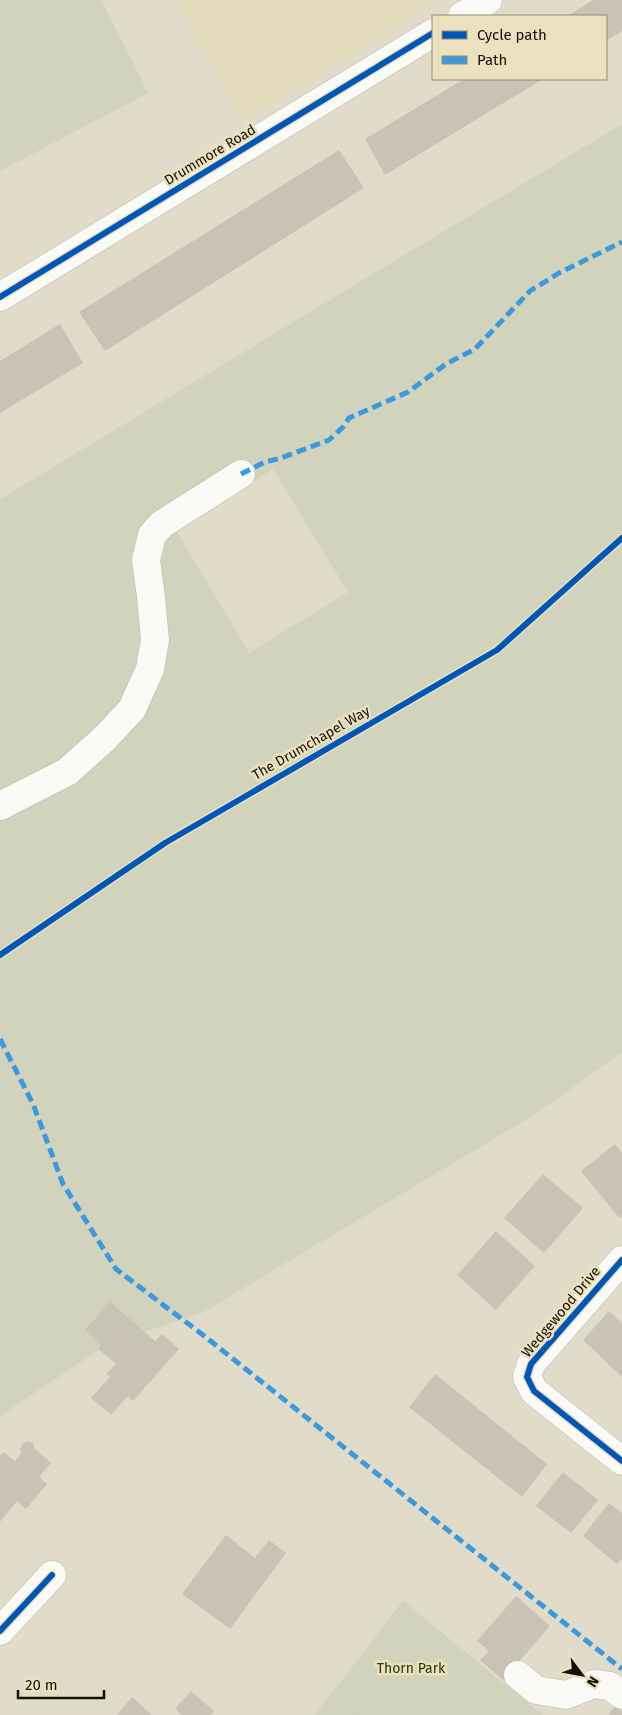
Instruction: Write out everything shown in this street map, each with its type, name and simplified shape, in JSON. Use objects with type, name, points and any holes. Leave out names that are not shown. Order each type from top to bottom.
[{"type":"street","points":[[464,15],[488,0]]},
{"type":"street","name":"Drummore Road","points":[[0,297],[432,35]]},
{"type":"street","points":[[0,806],[68,772],[106,738],[132,709],[150,669],[155,640],[146,560],[152,535],[162,524],[240,474]]},
{"type":"street","name":"Wedgewood Drive","points":[[622,1260],[531,1364],[528,1377],[534,1391],[622,1461]]},
{"type":"street","points":[[0,1631],[52,1575]]},
{"type":"street","points":[[518,1675],[536,1690],[566,1695],[594,1684],[610,1686],[622,1695]]},
{"type":"path","points":[[357,1715],[400,1660],[424,1649],[481,1677],[496,1690]]},
{"type":"shaded area","points":[[176,0],[440,0],[241,123]]},
{"type":"green space","points":[[0,0],[101,0],[148,93],[0,171]]},
{"type":"green space","points":[[622,124],[622,1052],[537,1113],[202,1313],[109,1343],[0,1416],[0,499]],"holes":[[[273,469],[348,592],[249,653],[175,529]]]},
{"type":"green space","name":"Thorn Park","points":[[403,1601],[543,1715],[315,1715]]},
{"type":"building","points":[[593,0],[622,0],[622,31],[607,40],[607,15],[569,15]]},
{"type":"building","points":[[462,80],[541,80],[385,175],[365,139]]},
{"type":"building","points":[[339,150],[364,188],[105,351],[79,312]]},
{"type":"building","points":[[60,324],[83,363],[0,413],[0,361]]},
{"type":"building","points":[[615,1144],[622,1153],[622,1215],[619,1218],[581,1171]]},
{"type":"building","points":[[543,1174],[583,1208],[544,1253],[504,1218]]},
{"type":"building","points":[[496,1231],[535,1266],[496,1310],[457,1275]]},
{"type":"building","points":[[110,1302],[155,1341],[162,1334],[179,1349],[133,1401],[128,1396],[111,1415],[91,1398],[110,1377],[106,1374],[116,1364],[98,1349],[101,1345],[85,1330]]},
{"type":"building","points":[[609,1311],[622,1323],[622,1377],[583,1340]]},
{"type":"building","points":[[435,1374],[547,1464],[522,1497],[409,1407]]},
{"type":"building","points":[[27,1441],[33,1443],[35,1449],[51,1463],[39,1477],[47,1484],[26,1509],[17,1501],[0,1522],[0,1456],[3,1452],[15,1461],[22,1452],[20,1450],[22,1444]]},
{"type":"building","points":[[563,1472],[598,1500],[571,1533],[536,1506]]},
{"type":"building","points":[[609,1503],[622,1513],[622,1559],[617,1564],[583,1536]]},
{"type":"building","points":[[226,1535],[255,1558],[269,1540],[286,1553],[230,1629],[182,1594]]},
{"type":"building","points":[[516,1596],[550,1626],[503,1680],[480,1660],[489,1651],[477,1641]]},
{"type":"building","points":[[191,1691],[214,1711],[210,1715],[182,1715],[175,1709]]},
{"type":"building","points":[[132,1697],[152,1715],[117,1715]]},
{"type":"building","points":[[615,1706],[622,1712],[622,1715],[608,1715]]},
{"type":"marked path","points":[[241,474],[265,462],[329,440],[343,427],[349,418],[408,392],[446,364],[475,349],[530,291],[559,273],[622,242]]},
{"type":"marked path","points":[[0,1039],[33,1104],[63,1184],[116,1269],[203,1335],[622,1669]]},
{"type":"cycle path","points":[[0,297],[432,34]]},
{"type":"cycle path","name":"The Drumchapel Way","points":[[0,955],[165,843],[497,650],[622,538]]},
{"type":"cycle path","points":[[622,1260],[531,1364],[527,1377],[534,1391],[622,1461]]},
{"type":"cycle path","points":[[0,1631],[52,1575]]}]
